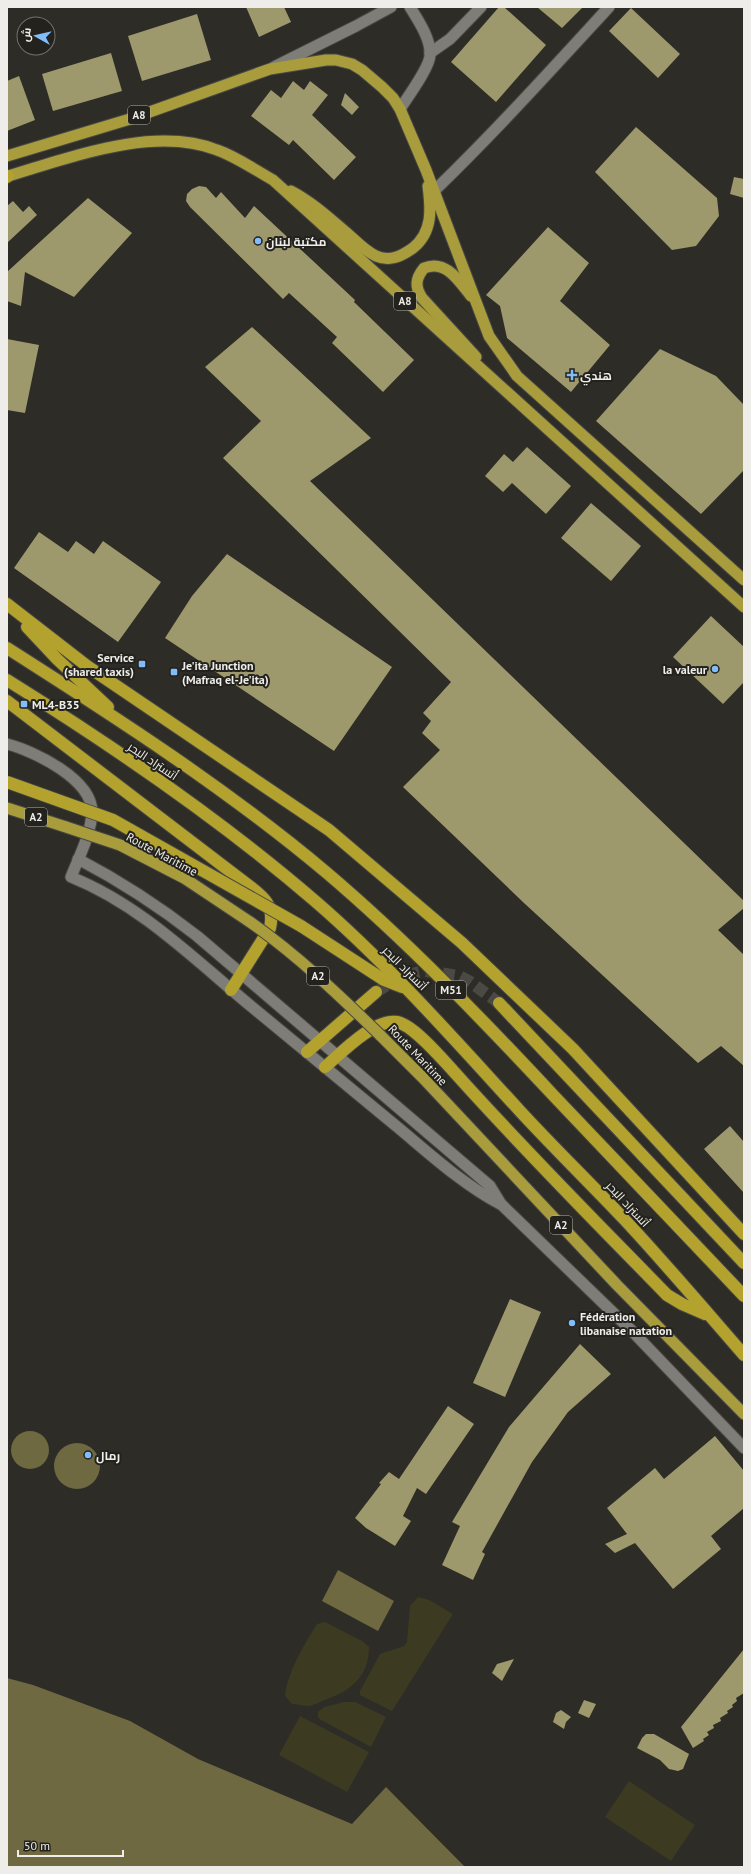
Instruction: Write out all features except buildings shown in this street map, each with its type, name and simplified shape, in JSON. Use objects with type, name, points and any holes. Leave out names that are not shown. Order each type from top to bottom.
[{"type":"highway","name":"A8","points":[[7,156],[130,119],[270,70],[326,60],[336,60],[352,64],[362,70],[382,87],[393,98],[400,109],[426,170],[489,336],[516,376],[744,580]]},
{"type":"highway","name":"A8","points":[[7,177],[96,150],[165,141],[184,141],[216,150],[273,180],[744,607]]},
{"type":"highway","points":[[273,180],[307,200],[371,253],[377,256],[393,258],[403,255],[419,243],[428,227],[430,199],[426,170]]},
{"type":"highway","points":[[477,302],[445,267],[424,268],[418,278],[417,290],[422,298],[514,399]]},
{"type":"highway","points":[[7,605],[58,659],[125,723]]},
{"type":"highway","points":[[7,605],[87,666],[329,830],[462,943],[573,1050],[744,1234]]},
{"type":"highway","name":"أتستراد البحر","points":[[7,648],[125,723],[262,821],[327,874],[375,916],[504,1042],[744,1296]]},
{"type":"highway","name":"أتستراد البحر","points":[[7,680],[94,737],[221,825],[314,900],[358,940],[408,989],[624,1220],[744,1355]]},
{"type":"highway","points":[[7,701],[260,894],[269,906],[273,916],[270,928],[231,990]]},
{"type":"highway","points":[[7,782],[113,820],[301,926],[384,980],[408,989]]},
{"type":"highway","name":"Route Maritime","points":[[7,808],[120,845],[184,878],[278,942],[329,985],[424,1078],[617,1285],[744,1414]]},
{"type":"highway","points":[[308,1052],[376,992]]},
{"type":"highway","points":[[499,1002],[744,1263]]},
{"type":"highway","points":[[325,1067],[358,1038],[388,1022],[399,1022],[410,1027],[444,1061],[506,1130],[667,1295],[682,1304],[710,1316]]},
{"type":"street","points":[[270,70],[391,7]]},
{"type":"street","points":[[400,109],[426,66],[430,53],[429,44],[410,7]]},
{"type":"street","points":[[430,53],[450,40],[481,7]]},
{"type":"street","points":[[434,191],[462,164],[549,73],[609,7]]},
{"type":"street","points":[[7,744],[27,750],[43,758],[65,773],[82,788],[91,806],[92,811],[89,830],[71,877],[105,894],[157,928],[191,954],[231,990],[428,1152],[484,1195],[501,1204]]},
{"type":"street","points":[[78,859],[129,888],[172,916],[241,973],[289,1016],[320,1040],[490,1186],[501,1204],[632,1331],[744,1448]]},
{"type":"shaded area","points":[[26,1431],[34,1431],[41,1434],[46,1439],[49,1450],[46,1461],[41,1466],[34,1469],[26,1469],[19,1466],[14,1461],[11,1454],[11,1446],[14,1439],[19,1434]]},
{"type":"shaded area","points":[[73,1443],[81,1443],[90,1447],[96,1453],[100,1466],[96,1479],[90,1485],[81,1489],[73,1489],[64,1485],[58,1479],[54,1470],[54,1462],[58,1453],[64,1447]]},
{"type":"shaded area","points":[[338,1570],[394,1601],[378,1631],[322,1601]]},
{"type":"shaded area","points":[[418,1597],[429,1600],[453,1614],[392,1711],[360,1695],[360,1691],[380,1654],[404,1646],[407,1642],[410,1606]]},
{"type":"shaded area","points":[[325,1622],[362,1641],[369,1647],[365,1667],[356,1682],[341,1693],[311,1706],[292,1704],[285,1696],[286,1687],[293,1668],[317,1624]]},
{"type":"shaded area","points":[[7,1678],[33,1685],[130,1721],[198,1759],[352,1824],[386,1787],[465,1867],[7,1867]]},
{"type":"shaded area","points":[[344,1702],[355,1702],[386,1717],[371,1747],[318,1717],[318,1712],[324,1707]]},
{"type":"shaded area","points":[[300,1716],[369,1752],[347,1792],[279,1755]]},
{"type":"shaded area","points":[[629,1781],[695,1825],[671,1861],[605,1817]]},
{"type":"tunnel","points":[[376,992],[402,976],[426,971],[459,976],[469,981],[499,1003]]},
{"type":"place","name":"مكتبة لبنان","points":[[258,241]]},
{"type":"place","name":"هندي","points":[[572,375]]},
{"type":"place","name":"Service (shared taxis)","points":[[142,664]]},
{"type":"place","name":"la valeur","points":[[715,669]]},
{"type":"place","name":"Je'ita Junction (Mafraq el-Je'ita)","points":[[174,672]]},
{"type":"place","name":"ML4-B35","points":[[24,704]]},
{"type":"place","name":"Fédération libanaise natation","points":[[572,1323]]},
{"type":"place","name":"رمال","points":[[88,1455]]}]
